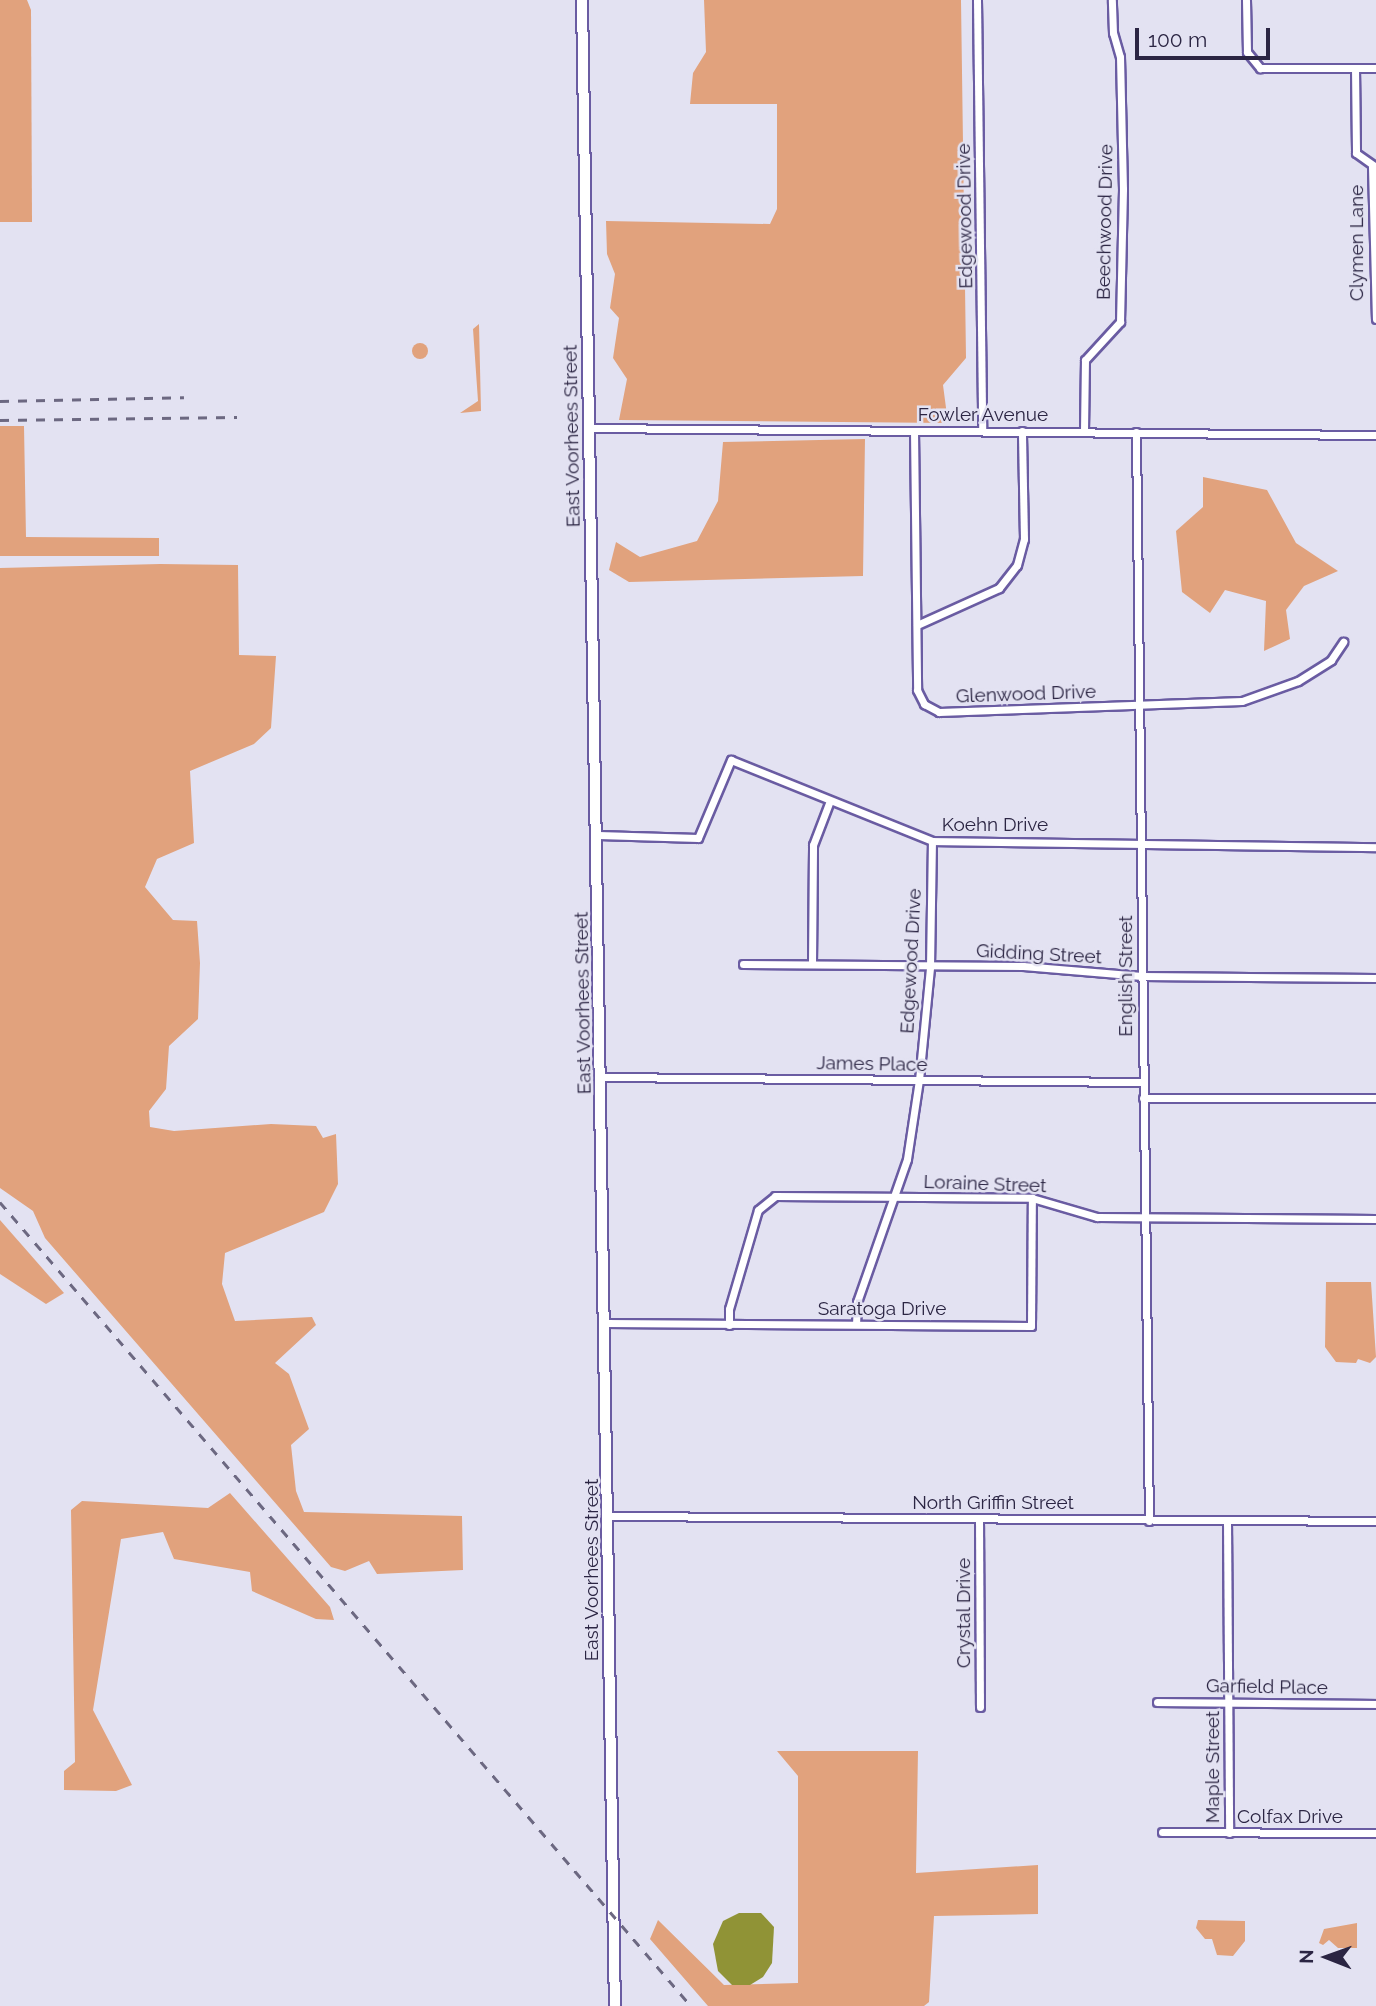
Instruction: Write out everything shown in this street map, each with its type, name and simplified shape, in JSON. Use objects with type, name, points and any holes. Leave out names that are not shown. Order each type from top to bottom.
[{"type":"main road","name":"East Voorhees Street","points":[[582,0],[610,1516],[615,2006]]},
{"type":"street","name":"Beechwood Drive","points":[[1084,431],[1085,360],[1120,322],[1124,189],[1120,57],[1113,33],[1112,0]]},
{"type":"street","points":[[1246,0],[1247,52],[1252,63],[1260,68],[1376,68]]},
{"type":"street","name":"Edgewood Drive","points":[[977,1],[982,431]]},
{"type":"street","points":[[1355,68],[1356,153],[1374,167]]},
{"type":"street","name":"Clymen Lane","points":[[1374,167],[1376,319]]},
{"type":"street","name":"Fowler Avenue","points":[[589,428],[1376,435]]},
{"type":"street","name":"Glenwood Drive","points":[[914,431],[917,690],[924,704],[939,712],[1206,705],[1271,692],[1331,660],[1343,642]]},
{"type":"street","points":[[917,625],[999,588],[1017,565],[1024,538],[1022,431]]},
{"type":"street","name":"English Street","points":[[1136,432],[1149,1521]]},
{"type":"street","name":"Koehn Drive","points":[[598,835],[698,838],[731,760],[829,803],[932,841],[1376,846]]},
{"type":"street","points":[[812,964],[813,845],[829,803]]},
{"type":"street","name":"Edgewood Drive","points":[[856,1324],[857,1302],[896,1197],[919,1080],[929,967],[932,841]]},
{"type":"street","name":"Gidding Street","points":[[743,964],[1023,966],[1142,976],[1376,978]]},
{"type":"street","name":"James Place","points":[[601,1077],[1142,1082]]},
{"type":"street","points":[[1143,1098],[1376,1098]]},
{"type":"street","name":"Loraine Street","points":[[729,1325],[733,1296],[765,1200],[775,1196],[1032,1198],[1097,1217],[1376,1219]]},
{"type":"street","name":"Saratoga Drive","points":[[606,1322],[1031,1326],[1032,1198]]},
{"type":"street","name":"North Griffin Street","points":[[610,1516],[1376,1521]]},
{"type":"street","name":"Crystal Drive","points":[[979,1519],[980,1707]]},
{"type":"street","name":"Maple Street","points":[[1227,1521],[1229,1833]]},
{"type":"street","name":"Garfield Place","points":[[1157,1702],[1376,1704]]},
{"type":"street","name":"Colfax Drive","points":[[1162,1832],[1376,1833]]},
{"type":"shaded area","points":[[0,0],[27,0],[31,10],[32,222],[0,222]]},
{"type":"shaded area","points":[[704,0],[961,0],[966,358],[943,385],[948,423],[619,420],[627,379],[613,358],[619,318],[610,308],[615,274],[607,254],[606,221],[770,224],[777,209],[777,104],[690,104],[693,73],[706,52]]},
{"type":"shaded area","points":[[479,324],[481,411],[460,413],[478,401],[473,329]]},
{"type":"shaded area","points":[[420,343],[428,351],[420,359],[412,351]]},
{"type":"shaded area","points":[[0,426],[24,426],[26,537],[159,538],[159,556],[0,556]]},
{"type":"shaded area","points":[[865,439],[863,576],[629,582],[609,570],[616,542],[640,557],[697,541],[718,501],[723,442]]},
{"type":"shaded area","points":[[1203,477],[1267,490],[1296,543],[1338,571],[1304,586],[1286,610],[1290,639],[1264,651],[1266,601],[1225,590],[1210,613],[1182,592],[1176,531],[1203,507]]},
{"type":"shaded area","points":[[238,565],[239,655],[276,656],[271,728],[254,744],[190,771],[194,843],[157,859],[145,887],[173,920],[197,921],[200,963],[198,1019],[169,1046],[166,1089],[149,1111],[150,1127],[174,1131],[271,1124],[316,1126],[323,1138],[336,1134],[338,1184],[324,1212],[225,1253],[222,1284],[235,1321],[312,1317],[316,1325],[275,1363],[289,1374],[309,1429],[291,1445],[296,1491],[304,1512],[462,1516],[463,1570],[377,1574],[369,1561],[345,1571],[331,1567],[45,1238],[33,1211],[0,1188],[0,568]]},
{"type":"shaded area","points":[[0,1220],[64,1293],[46,1304],[0,1274]]},
{"type":"shaded area","points":[[1326,1282],[1371,1282],[1376,1357],[1370,1363],[1358,1359],[1356,1363],[1336,1362],[1325,1347]]},
{"type":"shaded area","points":[[230,1493],[330,1607],[334,1620],[316,1619],[252,1591],[250,1572],[174,1559],[163,1532],[121,1539],[93,1710],[132,1785],[116,1791],[64,1790],[64,1771],[75,1762],[71,1510],[82,1501],[208,1508]]},
{"type":"shaded area","points":[[777,1751],[918,1751],[916,1873],[1038,1865],[1038,1914],[934,1916],[929,2002],[924,2006],[708,2006],[650,1939],[658,1920],[724,1985],[798,1983],[798,1776]]},
{"type":"shaded area","points":[[739,1913],[761,1913],[774,1927],[772,1963],[763,1977],[750,1985],[732,1985],[718,1971],[713,1944],[723,1921]]},
{"type":"shaded area","points":[[1198,1920],[1245,1921],[1245,1941],[1233,1956],[1217,1955],[1212,1939],[1205,1939],[1196,1928]]},
{"type":"shaded area","points":[[1357,1923],[1357,1948],[1338,1948],[1329,1940],[1323,1945],[1319,1943],[1324,1929]]},
{"type":"railway","points":[[0,401],[184,397]]},
{"type":"railway","points":[[0,420],[237,417]]},
{"type":"railway","points":[[0,1202],[691,2006]]}]
